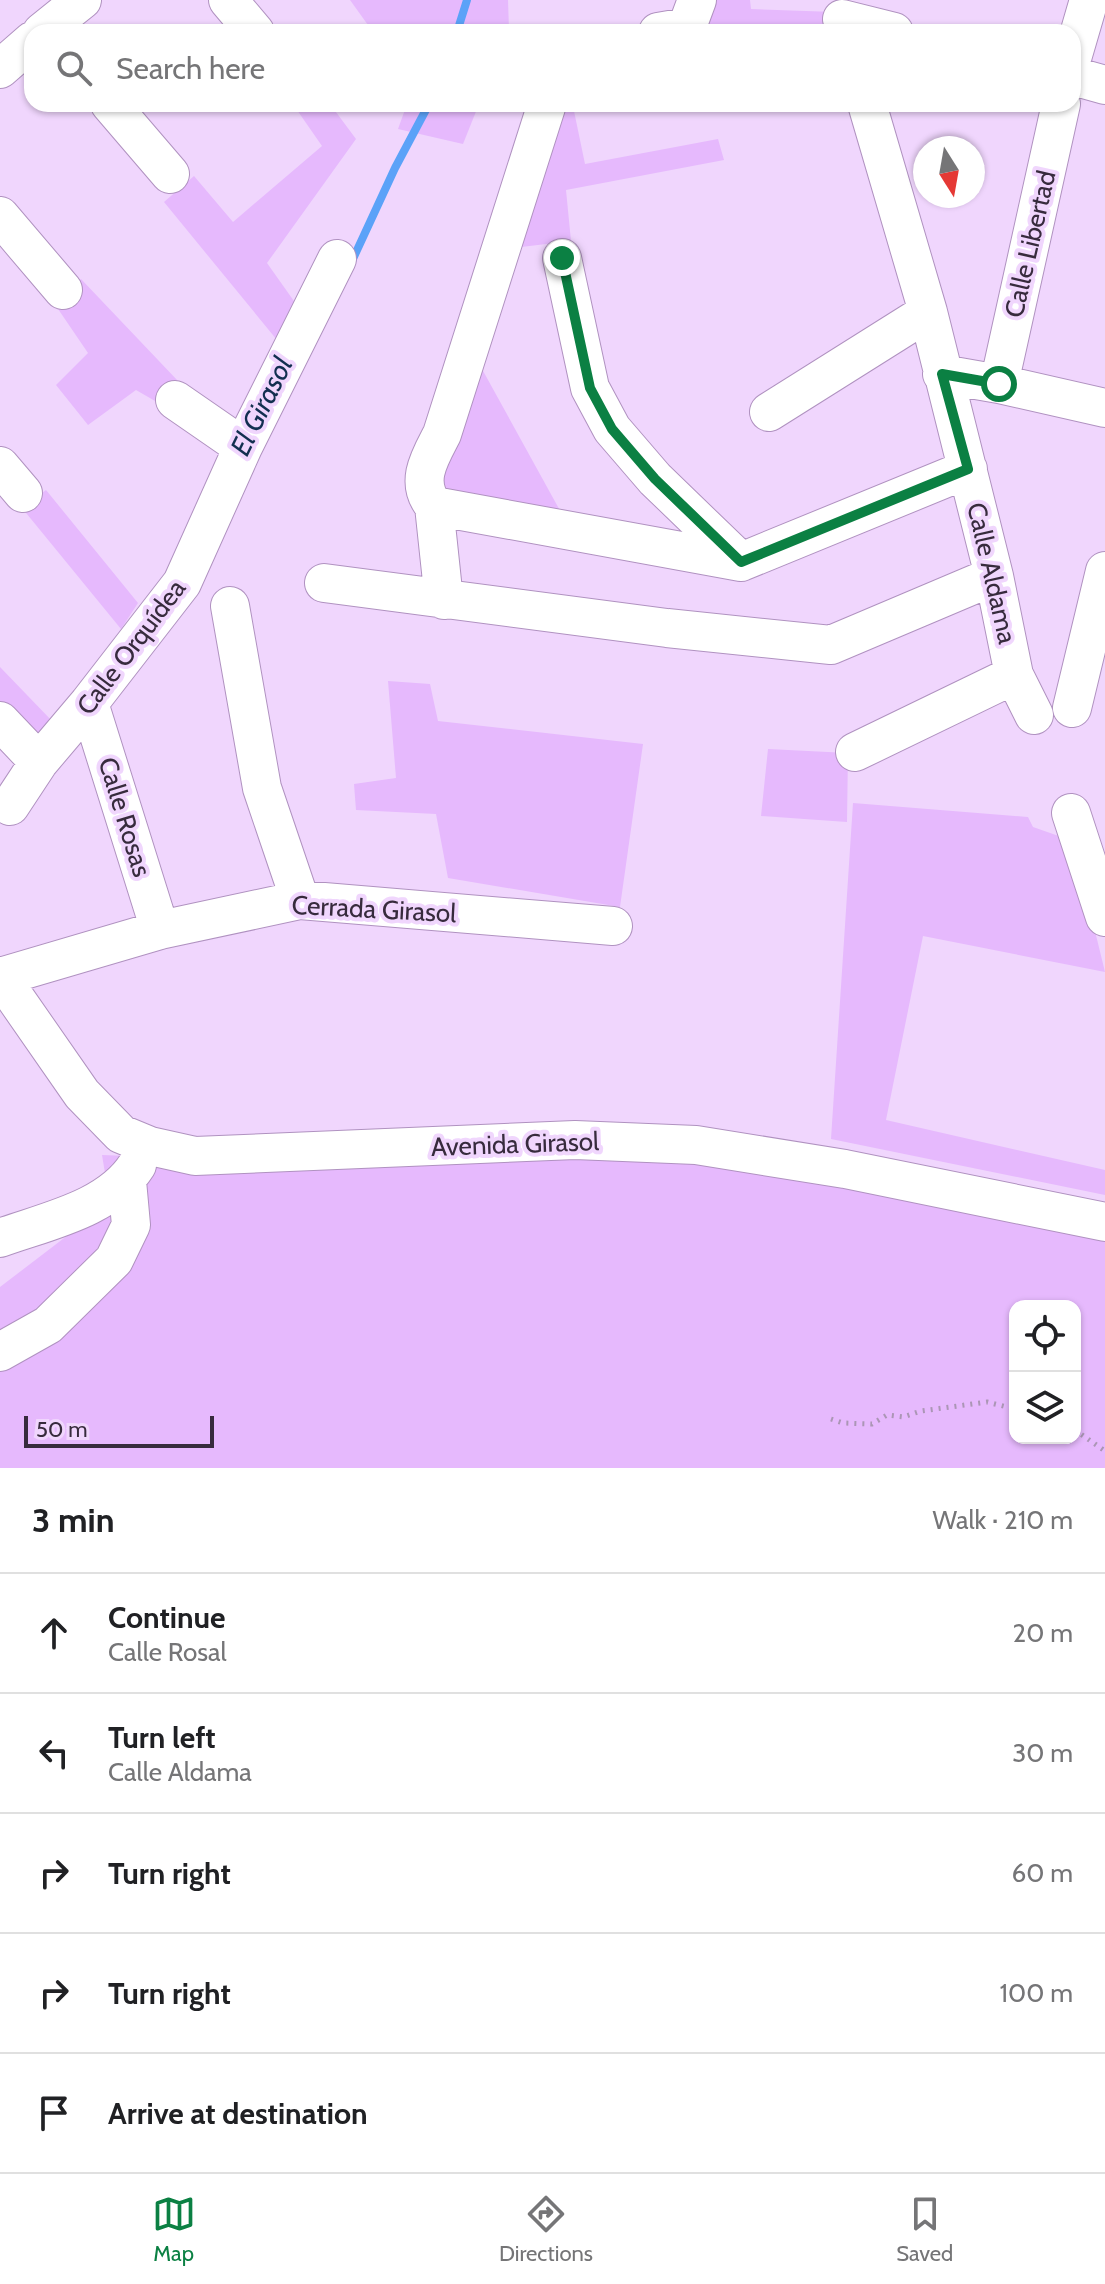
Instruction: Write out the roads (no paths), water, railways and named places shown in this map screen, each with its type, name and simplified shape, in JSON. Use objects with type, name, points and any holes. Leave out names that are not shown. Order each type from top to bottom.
[{"type":"street","points":[[57,24],[82,0]]},
{"type":"street","points":[[228,0],[248,24]]},
{"type":"street","points":[[688,24],[697,0]]},
{"type":"street","points":[[1081,28],[1089,0]]},
{"type":"street","points":[[843,17],[867,24]]},
{"type":"street","points":[[0,69],[24,52]]},
{"type":"street","points":[[0,83],[24,57]]},
{"type":"street","points":[[1081,78],[1105,85]]},
{"type":"street","points":[[117,112],[170,174]]},
{"type":"street","points":[[444,600],[434,506],[428,498],[424,468],[442,434],[544,112]]},
{"type":"street","name":"Calle Aldama","points":[[869,112],[928,312],[994,576],[1014,675],[1034,715]]},
{"type":"street","name":"Calle Libertad","points":[[999,384],[1059,112]]},
{"type":"street","points":[[0,216],[63,290]]},
{"type":"street","points":[[562,258],[590,388],[612,429],[655,479],[741,562]]},
{"type":"street","name":"Calle Orquídea","points":[[10,806],[39,762],[90,704],[182,583],[243,447],[337,259]]},
{"type":"street","points":[[769,412],[928,312]]},
{"type":"street","points":[[942,374],[1105,408]]},
{"type":"street","points":[[175,400],[243,447]]},
{"type":"street","points":[[434,506],[741,562],[968,469]]},
{"type":"street","points":[[1072,708],[1105,571]]},
{"type":"street","points":[[324,583],[831,645],[994,576]]},
{"type":"street","points":[[230,606],[262,788],[300,900]]},
{"type":"street","points":[[855,752],[1014,675]]},
{"type":"street","name":"Calle Rosas","points":[[90,704],[160,930]]},
{"type":"street","points":[[0,721],[39,762]]},
{"type":"street","points":[[1071,813],[1105,917]]},
{"type":"street","name":"Cerrada Girasol","points":[[0,977],[160,930],[300,900],[613,926]]},
{"type":"street","name":"Avenida Girasol","points":[[0,977],[82,1094],[121,1134],[150,1146],[195,1156],[575,1140],[696,1145],[845,1169],[1105,1222]]},
{"type":"street","points":[[0,1238],[97,1203],[127,1181],[150,1146]]},
{"type":"street","points":[[0,1352],[48,1325],[114,1260],[131,1225],[127,1181]]},
{"type":"waterway","name":"El Girasol","points":[[460,24],[467,0]]},
{"type":"waterway","name":"El Girasol","points":[[352,261],[425,112]]}]
